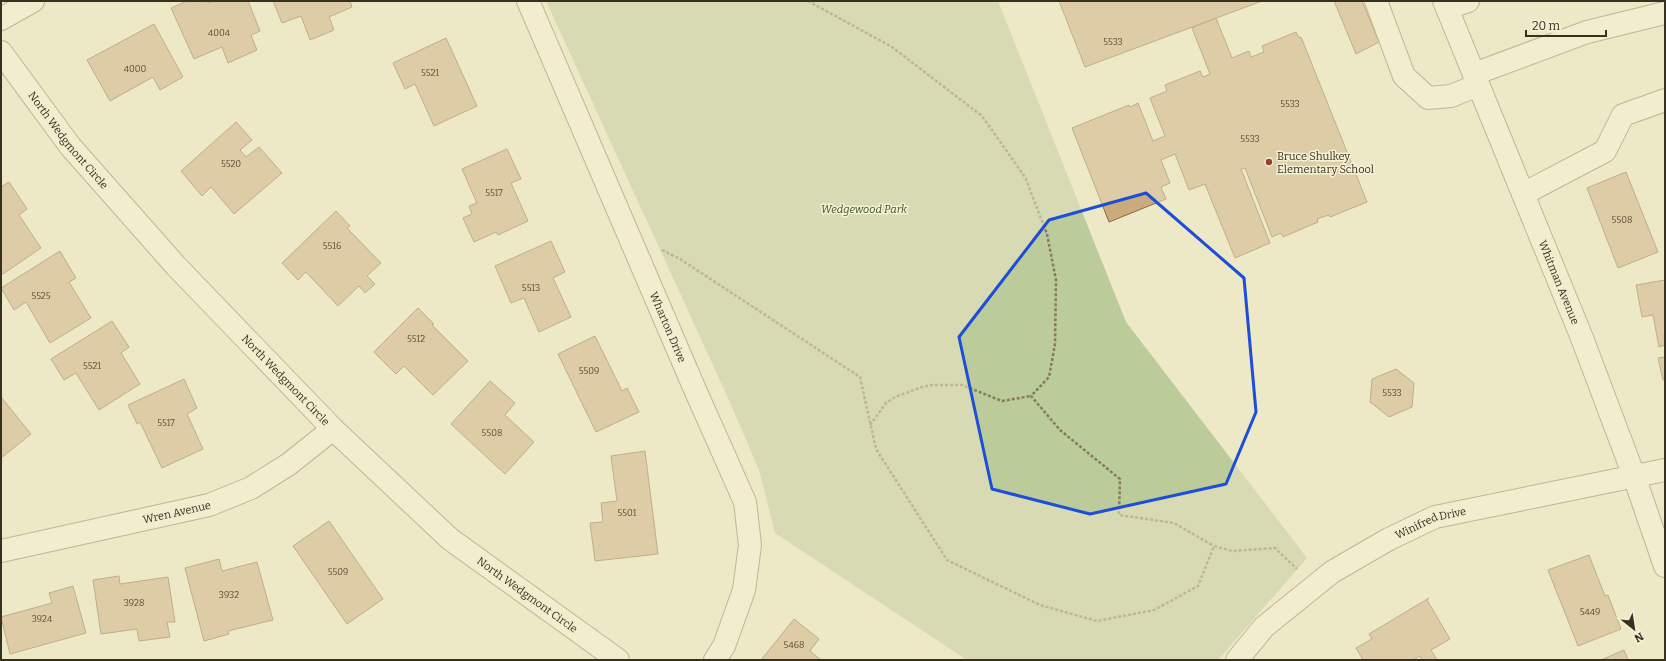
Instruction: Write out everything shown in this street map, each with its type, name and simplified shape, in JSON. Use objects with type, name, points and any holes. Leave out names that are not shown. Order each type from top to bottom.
[{"type":"street","points":[[1,19],[33,1]]},
{"type":"street","name":"Wharton Drive","points":[[528,1],[627,233],[745,502],[750,544],[744,590],[724,646],[715,660]]},
{"type":"street","points":[[1376,1],[1404,76],[1428,98],[1451,96],[1476,80],[1587,32],[1665,13]]},
{"type":"street","points":[[1445,5],[1468,1]]},
{"type":"street","name":"Whitman Avenue","points":[[1445,5],[1582,338],[1634,476],[1665,566]]},
{"type":"street","name":"North Wedgmont Circle","points":[[1,52],[80,157],[176,266],[333,429],[450,539],[618,660]]},
{"type":"street","points":[[1523,194],[1605,151],[1622,115],[1665,100]]},
{"type":"street","name":"Wren Avenue","points":[[1,551],[209,505],[251,488],[289,464],[333,429]]},
{"type":"street","name":"Winifred Drive","points":[[1237,660],[1264,627],[1332,572],[1389,539],[1435,517],[1665,470]]},
{"type":"path","points":[[808,1],[892,47],[982,116],[1025,177],[1047,234],[1056,280],[1055,344],[1049,377],[1031,396],[1002,401],[962,385],[932,385],[895,397],[886,403],[870,425]]},
{"type":"path","points":[[627,233],[680,259],[860,377],[876,449],[946,560],[1040,605],[1097,621],[1154,610],[1198,586],[1214,546]]},
{"type":"path","points":[[1031,396],[1060,430],[1120,479],[1119,515],[1174,523],[1214,546],[1232,551],[1275,548],[1314,587]]},
{"type":"highlighted area","points":[[1146,193],[1244,278],[1256,412],[1226,484],[1090,514],[992,489],[959,337],[1049,220]]},
{"type":"green space","name":"Wedgewood Park","points":[[546,1],[998,1],[1126,322],[1307,558],[1218,660],[967,660],[775,533],[759,470],[729,400]]},
{"type":"building","points":[[187,1],[207,1],[208,3],[213,1],[248,1],[260,31],[251,35],[257,50],[228,63],[222,47],[194,59],[171,8]]},
{"type":"building","points":[[273,1],[350,1],[352,7],[329,17],[334,30],[310,40],[301,16],[282,23]]},
{"type":"building","points":[[1059,1],[1262,1],[1085,67]]},
{"type":"building","points":[[1334,1],[1362,1],[1379,42],[1356,54]]},
{"type":"building","points":[[1216,18],[1232,58],[1249,51],[1251,57],[1264,52],[1262,46],[1296,32],[1299,38],[1301,37],[1367,202],[1330,217],[1329,215],[1317,219],[1318,222],[1283,237],[1281,233],[1272,237],[1245,168],[1241,169],[1270,243],[1235,258],[1205,184],[1189,190],[1175,154],[1161,160],[1170,183],[1161,187],[1166,199],[1109,222],[1072,128],[1129,105],[1130,107],[1138,103],[1153,141],[1165,136],[1150,98],[1167,91],[1165,85],[1200,71],[1203,77],[1210,74],[1192,28]]},
{"type":"building","points":[[154,24],[183,77],[160,90],[153,77],[110,101],[87,60]]},
{"type":"building","points":[[446,38],[477,106],[434,126],[415,84],[405,89],[393,63]]},
{"type":"building","points":[[236,122],[252,140],[240,150],[246,157],[259,147],[282,173],[234,214],[211,187],[202,196],[181,171]]},
{"type":"building","points":[[507,149],[521,179],[511,183],[528,221],[498,235],[496,232],[474,242],[463,218],[472,214],[469,206],[477,203],[462,169]]},
{"type":"building","points":[[1626,172],[1658,252],[1618,268],[1587,188]]},
{"type":"building","points":[[9,182],[27,209],[19,215],[41,248],[3,274],[1,272],[1,187]]},
{"type":"building","points":[[336,211],[350,226],[347,228],[381,263],[367,276],[375,284],[365,293],[359,286],[338,306],[306,272],[298,280],[282,263]]},
{"type":"building","points":[[551,241],[565,272],[553,278],[571,317],[539,332],[524,298],[511,303],[495,266]]},
{"type":"building","points":[[60,251],[76,278],[69,282],[91,318],[50,343],[26,302],[14,310],[1,288]]},
{"type":"building","points":[[1665,280],[1665,345],[1659,347],[1653,315],[1642,317],[1636,285]]},
{"type":"building","points":[[418,308],[434,324],[432,325],[468,361],[433,395],[404,366],[396,374],[374,352]]},
{"type":"building","points":[[112,321],[129,347],[121,353],[140,384],[99,410],[76,373],[64,380],[51,359]]},
{"type":"building","points":[[595,336],[622,391],[627,388],[639,412],[596,432],[558,354]]},
{"type":"building","points":[[1665,357],[1665,380],[1663,380],[1658,358]]},
{"type":"building","points":[[1396,369],[1414,383],[1412,407],[1389,417],[1370,402],[1372,379]]},
{"type":"building","points":[[184,379],[197,408],[187,414],[203,449],[162,468],[140,422],[137,424],[128,405]]},
{"type":"building","points":[[490,381],[515,403],[505,415],[534,442],[505,474],[451,424]]},
{"type":"building","points":[[1,397],[31,434],[1,458]]},
{"type":"building","points":[[645,451],[658,554],[595,561],[590,523],[603,522],[601,503],[617,501],[611,456]]},
{"type":"building","points":[[329,521],[383,599],[347,624],[293,546]]},
{"type":"building","points":[[1589,555],[1605,596],[1608,595],[1621,629],[1578,646],[1548,570]]},
{"type":"building","points":[[219,559],[222,571],[257,562],[273,620],[228,631],[229,634],[204,641],[185,568]]},
{"type":"building","points":[[119,576],[120,584],[168,577],[175,622],[167,622],[170,637],[139,641],[137,629],[101,634],[93,580]]},
{"type":"building","points":[[73,586],[86,633],[10,654],[1,617],[52,603],[49,593]]},
{"type":"building","points":[[1429,598],[1427,600],[1450,639],[1431,650],[1437,660],[1422,660],[1420,656],[1413,660],[1363,660],[1356,648],[1372,639],[1369,634]]},
{"type":"building","points":[[794,619],[819,639],[810,651],[821,660],[761,660]]},
{"type":"building","points":[[1624,650],[1628,660],[1601,660]]},
{"type":"place","name":"Bruce Shulkey Elementary School","points":[[1269,162]]}]
